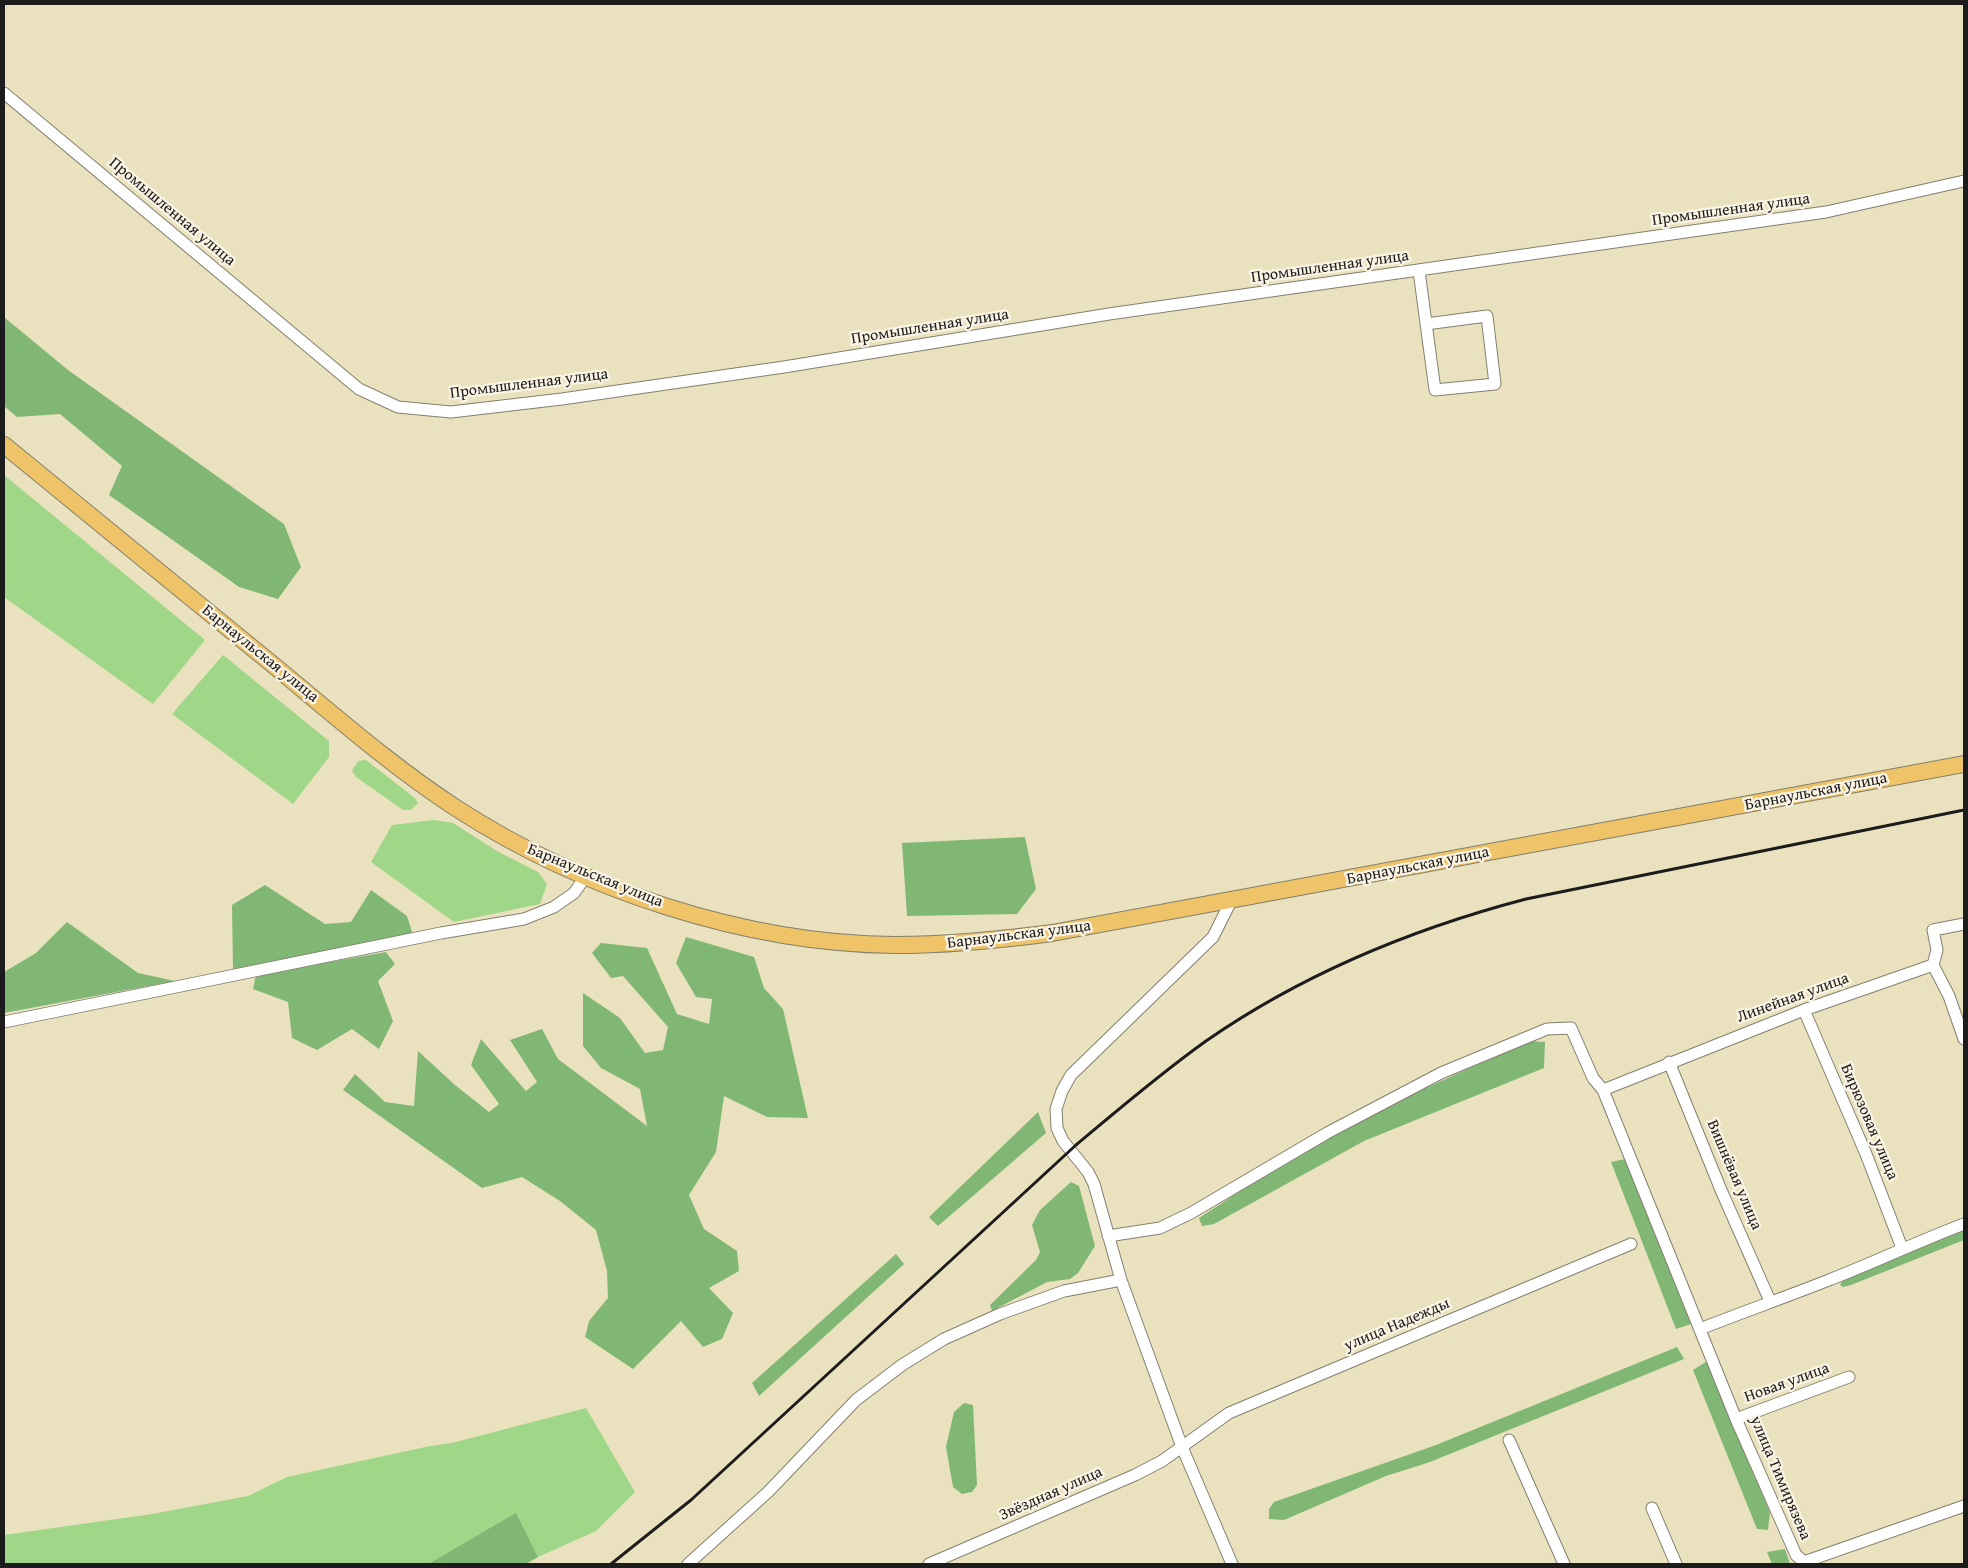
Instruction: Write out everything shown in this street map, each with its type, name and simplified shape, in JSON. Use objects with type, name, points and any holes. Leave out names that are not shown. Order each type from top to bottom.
[{"type":"highway","name":"Барнаульская улица","points":[[4,445],[419,782],[455,807],[526,849],[586,876],[660,904],[732,924],[819,939],[892,945],[991,941],[1105,924],[1964,764]]},
{"type":"street","name":"Промышленная улица","points":[[4,93],[359,389],[398,408],[451,412],[784,367],[1109,314],[1826,212],[1964,181]]},
{"type":"street","points":[[1418,271],[1426,324],[1436,390],[1495,384],[1487,316],[1426,324]]},
{"type":"street","points":[[4,1022],[441,933],[524,918],[554,907],[574,893],[586,876]]},
{"type":"street","points":[[1231,901],[1213,938],[1071,1075],[1056,1109],[1057,1128],[1063,1141],[1088,1172],[1094,1184],[1121,1280],[1182,1447],[1232,1564]]},
{"type":"street","points":[[1964,924],[1933,930],[1937,950],[1933,965],[1949,996],[1964,1038]]},
{"type":"street","name":"Линейная улица","points":[[1603,1090],[1669,1062],[1804,1010],[1933,965]]},
{"type":"street","name":"Бирюзовая улица","points":[[1804,1010],[1866,1154],[1902,1248]]},
{"type":"street","name":"улица Тимирязева","points":[[1108,1236],[1160,1228],[1327,1133],[1441,1073],[1547,1029],[1571,1028],[1593,1078],[1603,1090],[1736,1418],[1796,1555],[1804,1562],[1964,1506]]},
{"type":"street","name":"Вишнёвая улица","points":[[1669,1062],[1721,1190],[1770,1301]]},
{"type":"street","points":[[1700,1330],[1770,1301],[1830,1280],[1902,1248],[1964,1224]]},
{"type":"street","name":"улица Надежды","points":[[1182,1447],[1229,1413],[1631,1244]]},
{"type":"street","points":[[688,1564],[768,1492],[856,1400],[902,1365],[944,1339],[1000,1314],[1064,1290],[1121,1280]]},
{"type":"street","name":"Новая улица","points":[[1736,1418],[1849,1377]]},
{"type":"street","points":[[1509,1440],[1564,1564]]},
{"type":"street","name":"Звёздная улица","points":[[929,1564],[1135,1475],[1182,1447]]},
{"type":"street","points":[[1652,1508],[1676,1564]]},
{"type":"green space","points":[[4,317],[68,370],[284,524],[301,567],[278,599],[239,587],[109,495],[122,466],[60,414],[17,417],[4,406]]},
{"type":"green space","points":[[4,475],[205,640],[153,704],[4,597]]},
{"type":"green space","points":[[223,655],[329,741],[329,757],[293,804],[172,714]]},
{"type":"green space","points":[[366,760],[415,798],[418,803],[411,810],[403,810],[356,777],[352,771],[358,761]]},
{"type":"green space","points":[[434,820],[453,823],[497,851],[538,872],[547,884],[540,904],[454,922],[371,862],[392,825]]},
{"type":"green space","points":[[1025,837],[1036,889],[1017,914],[907,916],[902,843]]},
{"type":"green space","points":[[265,885],[325,924],[351,922],[371,890],[407,916],[413,935],[233,970],[232,905]]},
{"type":"green space","points":[[67,922],[138,973],[175,981],[4,1013],[4,972],[36,953]]},
{"type":"green space","points":[[686,937],[754,957],[764,988],[783,1009],[808,1118],[767,1117],[724,1096],[716,1152],[689,1195],[704,1229],[737,1251],[739,1271],[709,1288],[733,1313],[722,1339],[703,1347],[681,1321],[633,1369],[585,1337],[589,1321],[608,1298],[607,1271],[596,1230],[560,1201],[522,1177],[482,1188],[343,1090],[355,1074],[385,1102],[414,1106],[418,1051],[455,1085],[489,1112],[499,1104],[471,1065],[481,1039],[526,1091],[537,1082],[510,1040],[542,1029],[558,1059],[647,1126],[640,1089],[601,1068],[583,1046],[583,993],[620,1018],[645,1053],[663,1050],[668,1027],[623,976],[611,978],[592,953],[601,943],[647,948],[677,1014],[709,1024],[712,999],[696,997],[676,963]]},
{"type":"green space","points":[[386,952],[395,964],[378,981],[393,1021],[379,1049],[352,1029],[317,1050],[292,1038],[288,1002],[253,989],[256,975]]},
{"type":"green space","points":[[1529,1041],[1545,1042],[1544,1068],[1364,1141],[1214,1224],[1202,1226],[1199,1218],[1334,1130]]},
{"type":"green space","points":[[1038,1112],[1046,1133],[938,1226],[929,1217]]},
{"type":"green space","points":[[1625,1159],[1691,1324],[1676,1329],[1611,1162]]},
{"type":"green space","points":[[1071,1182],[1079,1186],[1095,1246],[1078,1273],[1070,1279],[1047,1282],[992,1311],[990,1305],[1036,1260],[1040,1252],[1032,1225],[1040,1210]]},
{"type":"green space","points":[[1964,1230],[1964,1240],[1851,1285],[1843,1287],[1840,1285],[1843,1279]]},
{"type":"green space","points":[[896,1254],[904,1264],[759,1396],[752,1383]]},
{"type":"green space","points":[[1677,1347],[1684,1359],[1430,1462],[1386,1476],[1284,1520],[1269,1519],[1269,1509],[1274,1502],[1436,1445]]},
{"type":"green space","points":[[1709,1360],[1770,1513],[1768,1530],[1757,1529],[1693,1370]]},
{"type":"green space","points":[[964,1403],[973,1405],[977,1485],[972,1492],[962,1494],[953,1487],[946,1447],[954,1412]]},
{"type":"green space","points":[[586,1408],[635,1492],[596,1531],[538,1557],[516,1514],[428,1564],[4,1564],[4,1535],[152,1514],[248,1496],[287,1477],[430,1446],[452,1443]]},
{"type":"green space","points":[[516,1513],[538,1557],[526,1564],[428,1564]]},
{"type":"green space","points":[[1785,1549],[1790,1564],[1772,1564],[1767,1552]]},
{"type":"railway","points":[[611,1564],[691,1500],[1076,1145],[1189,1053],[1281,994],[1320,974],[1400,939],[1442,924],[1526,899],[1964,810]]}]
